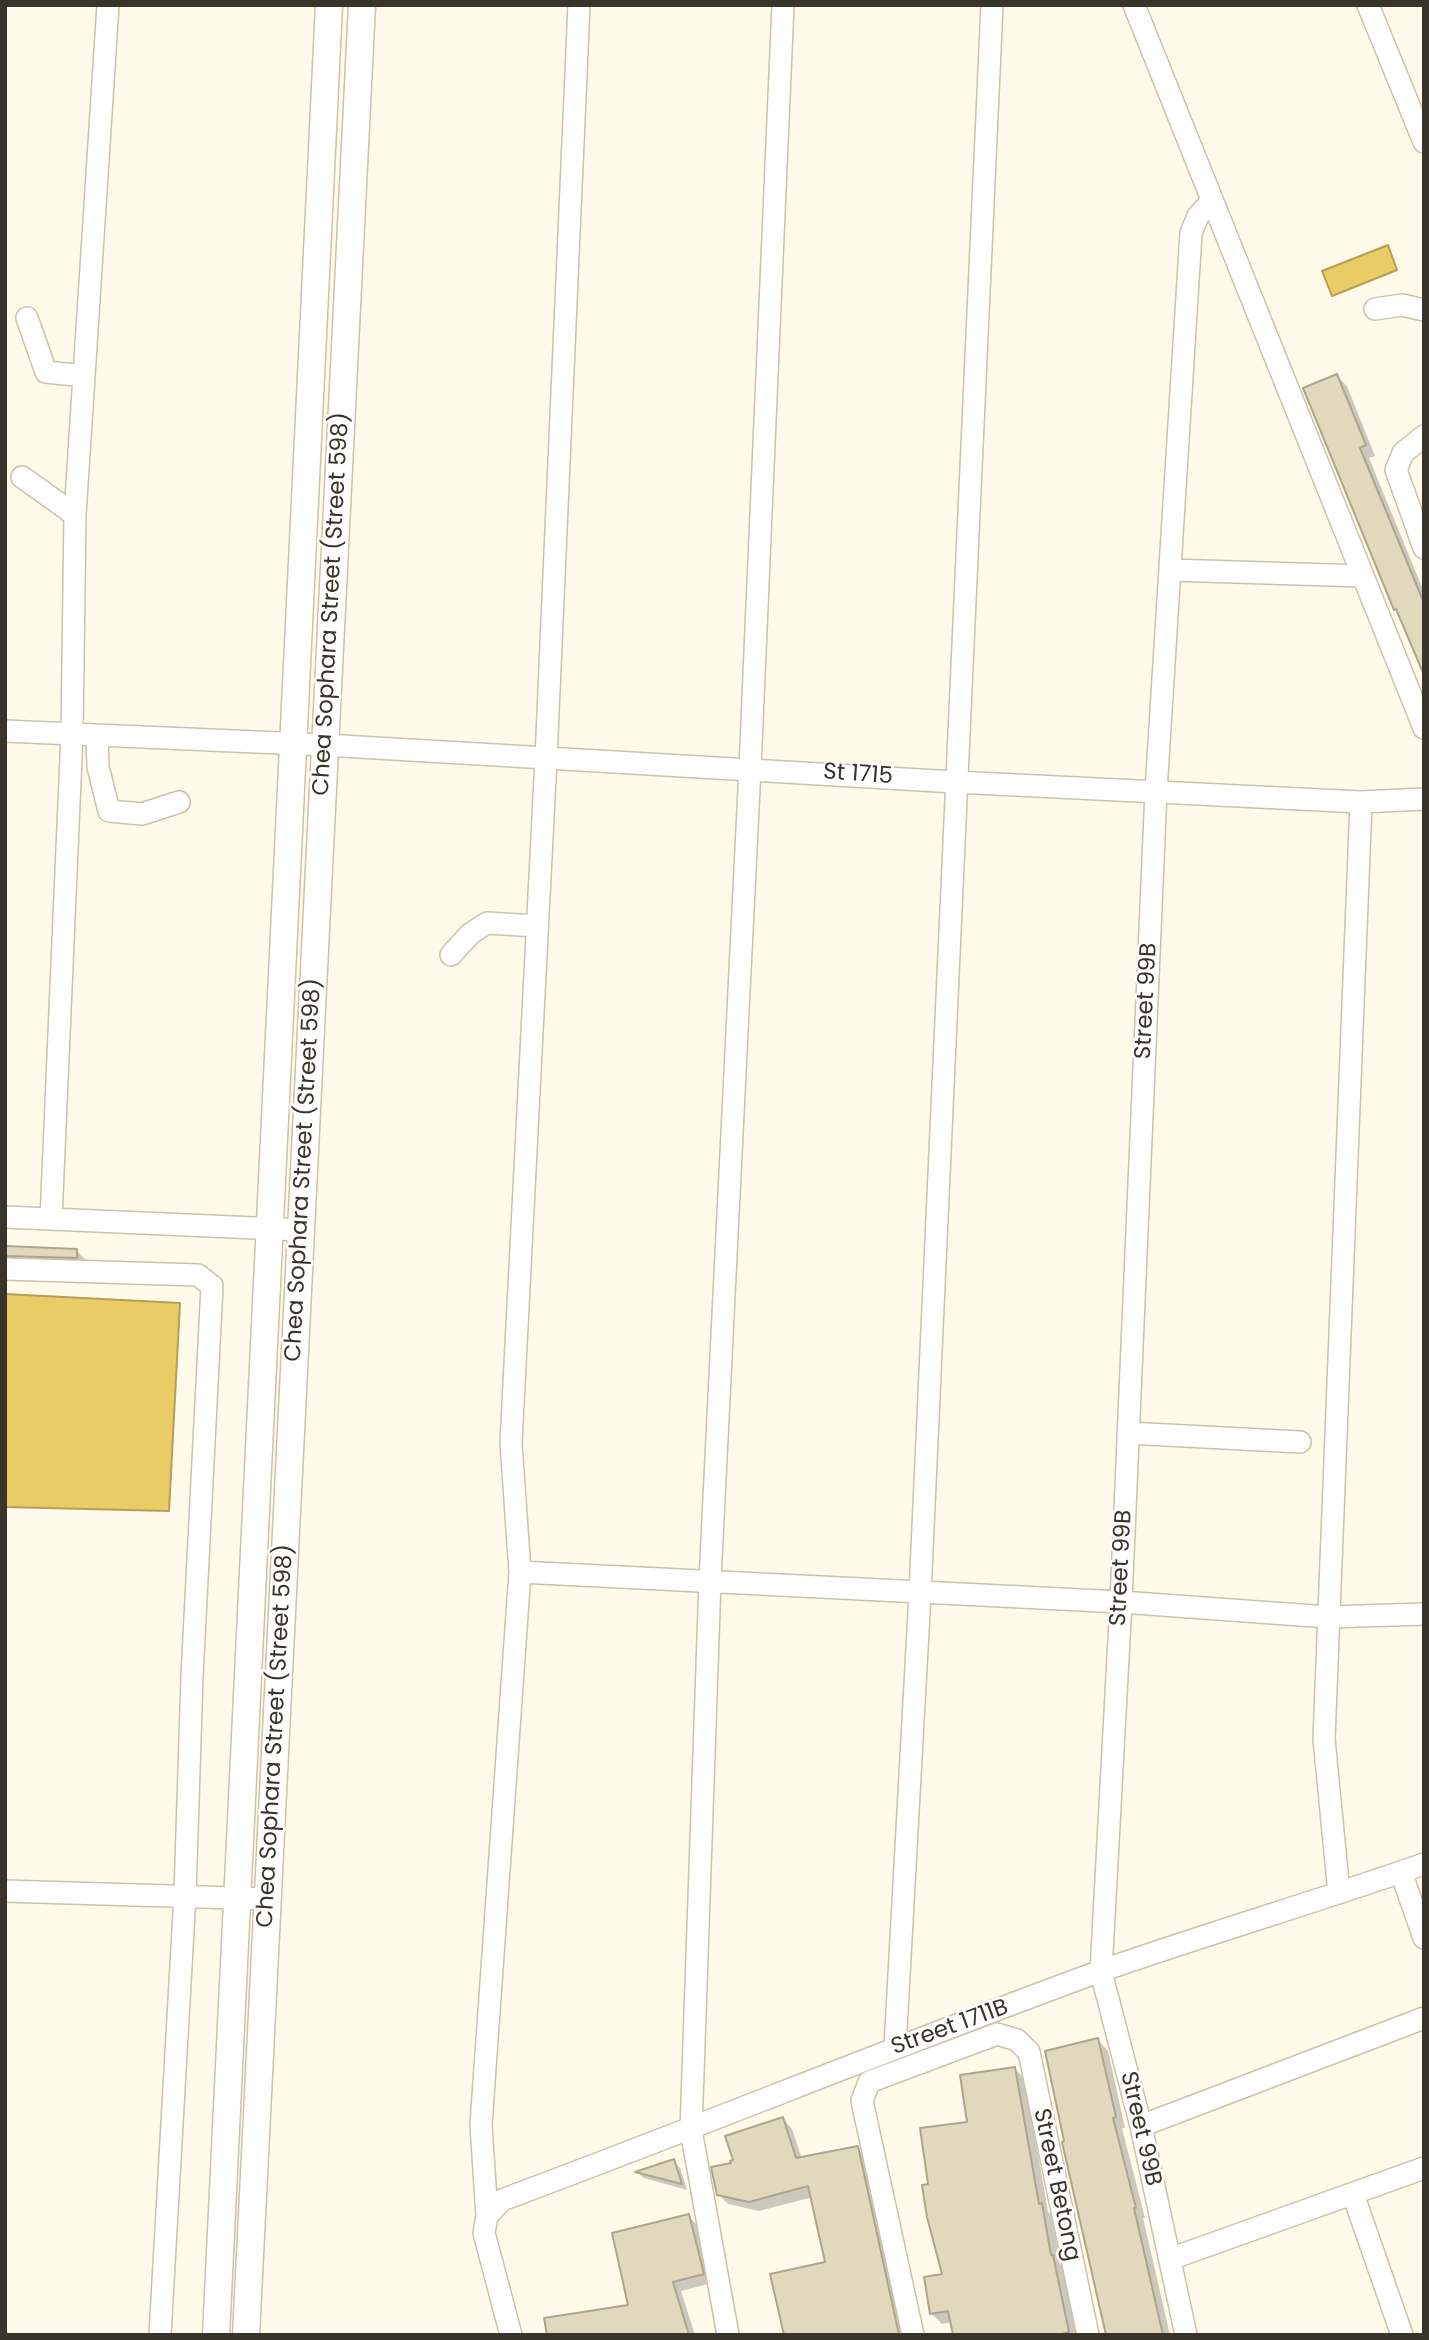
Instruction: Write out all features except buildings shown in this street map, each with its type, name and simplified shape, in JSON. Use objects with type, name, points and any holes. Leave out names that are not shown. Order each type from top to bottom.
[{"type":"main road","name":"Chea Sophara Street (Street 598)","points":[[216,2335],[329,5]]},
{"type":"main road","name":"Chea Sophara Street (Street 598)","points":[[246,2335],[362,5]]},
{"type":"street","points":[[51,1219],[72,734],[75,515],[108,5]]},
{"type":"street","points":[[511,2335],[484,2233],[487,2216],[481,2125],[520,1572],[511,1443],[546,759],[579,5]]},
{"type":"street","points":[[728,2335],[691,2130],[710,1580],[750,768],[783,5]]},
{"type":"street","points":[[895,2048],[920,1594],[992,5]]},
{"type":"street","points":[[1134,5],[1424,728]]},
{"type":"street","points":[[1368,5],[1424,142]]},
{"type":"street","name":"Street 99B","points":[[1186,2335],[1141,2126],[1101,1972],[1121,1602],[1156,791],[1191,233],[1198,216],[1212,201]]},
{"type":"street","points":[[1375,309],[1402,305],[1424,310]]},
{"type":"street","points":[[27,318],[46,372],[84,376]]},
{"type":"street","points":[[1424,436],[1404,453],[1396,470],[1424,548]]},
{"type":"street","points":[[22,477],[75,515]]},
{"type":"street","points":[[1170,570],[1363,576]]},
{"type":"street","name":"St 1715","points":[[5,732],[292,743],[955,782],[1361,802],[1424,799]]},
{"type":"street","points":[[97,735],[98,767],[109,811],[142,814],[179,802]]},
{"type":"street","points":[[1339,1892],[1324,1739],[1361,802]]},
{"type":"street","points":[[451,955],[470,934],[486,923],[537,926]]},
{"type":"street","points":[[5,1217],[301,1230]]},
{"type":"street","points":[[5,1269],[198,1275],[212,1286],[192,1676],[185,1895],[160,2335]]},
{"type":"street","points":[[1128,1433],[1300,1442]]},
{"type":"street","points":[[520,1572],[1121,1602],[1328,1617],[1424,1614]]},
{"type":"street","name":"Street 1711B","points":[[487,2216],[502,2200],[691,2130],[895,2048],[1101,1972],[1424,1864]]},
{"type":"street","points":[[1401,1872],[1424,1938]]},
{"type":"street","points":[[5,1891],[268,1899]]},
{"type":"street","points":[[1141,2126],[1424,2018]]},
{"type":"street","name":"Street Betong","points":[[913,2335],[862,2101],[864,2091],[869,2082],[997,2034],[1017,2040],[1028,2052],[1087,2335]]},
{"type":"street","points":[[1170,2259],[1424,2168]]},
{"type":"street","points":[[1353,2194],[1402,2335]]},
{"type":"shaded area","points":[[1388,245],[1397,270],[1332,296],[1322,271]]},
{"type":"shaded area","points":[[5,1294],[180,1303],[169,1511],[5,1507]]}]
